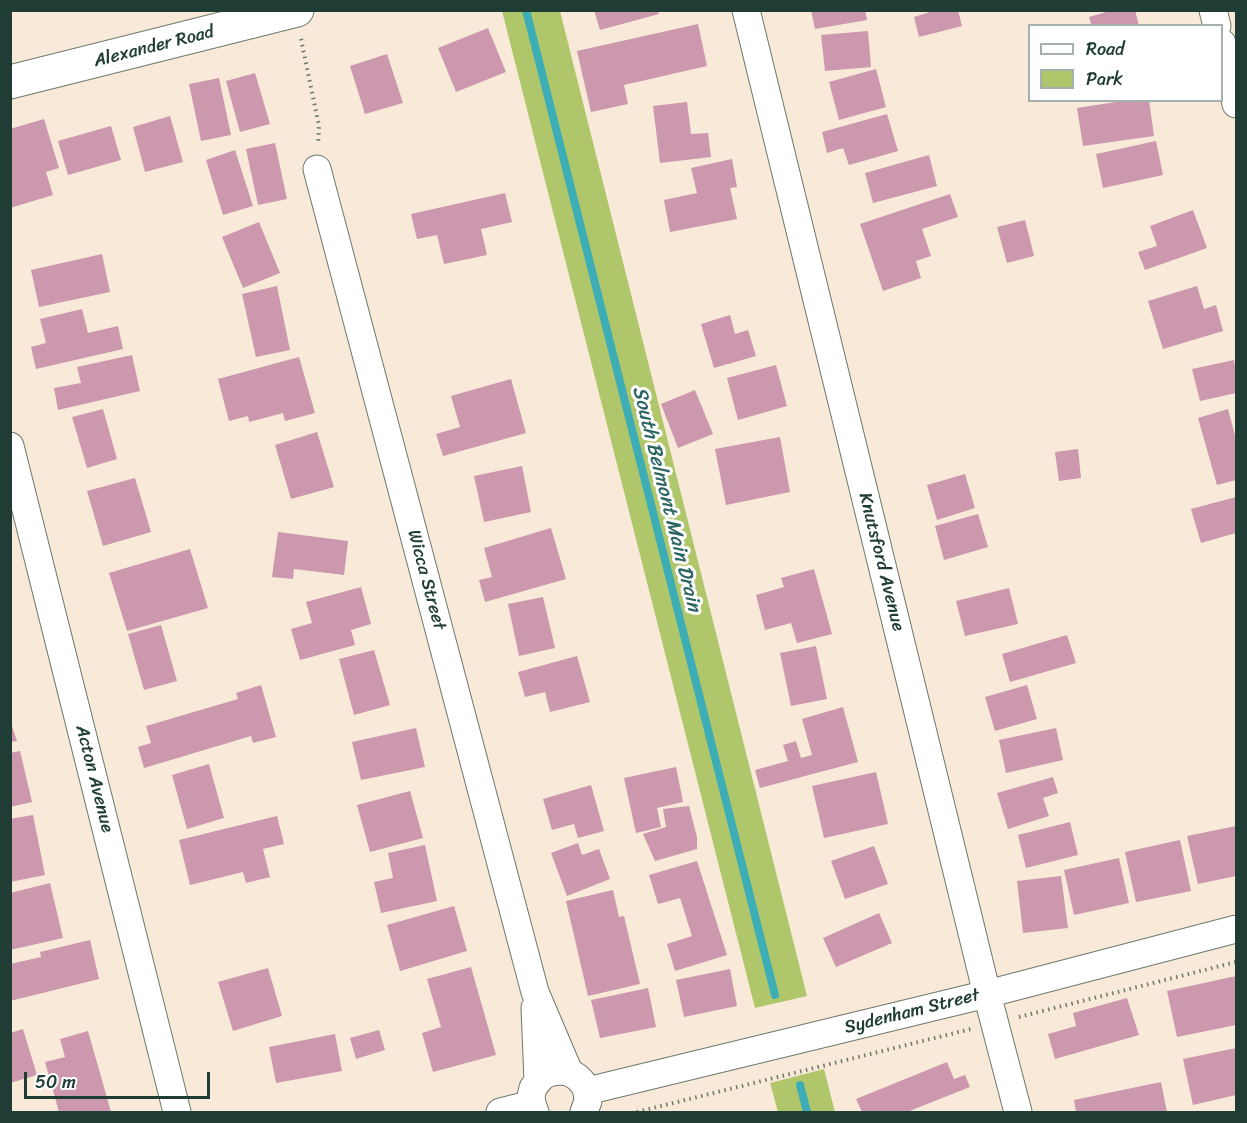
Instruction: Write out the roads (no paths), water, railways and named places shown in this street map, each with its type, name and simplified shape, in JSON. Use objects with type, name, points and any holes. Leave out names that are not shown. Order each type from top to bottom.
[{"type":"main road","name":"Alexander Road","points":[[10,62],[111,39],[217,10]]},
{"type":"main road","name":"Alexander Road","points":[[10,82],[297,18]]},
{"type":"street","name":"Knutsford Avenue","points":[[746,10],[1018,1113]]},
{"type":"street","points":[[1223,51],[1236,104]]},
{"type":"street","name":"Wicca Street","points":[[317,169],[535,992],[580,1092]]},
{"type":"street","name":"Acton Avenue","points":[[10,446],[177,1113]]},
{"type":"street","name":"Sydenham Street","points":[[535,1099],[544,1076],[552,1072],[560,1071],[580,1092],[987,994],[1236,929]]},
{"type":"street","name":"Wicca Street","points":[[535,992],[535,1099]]},
{"type":"street","points":[[500,1113],[535,1099]]},
{"type":"waterway","name":"South Belmont Main Drain","points":[[526,10],[775,995]]},
{"type":"waterway","name":"South Belmont Main Drain","points":[[800,1085],[807,1112]]}]
